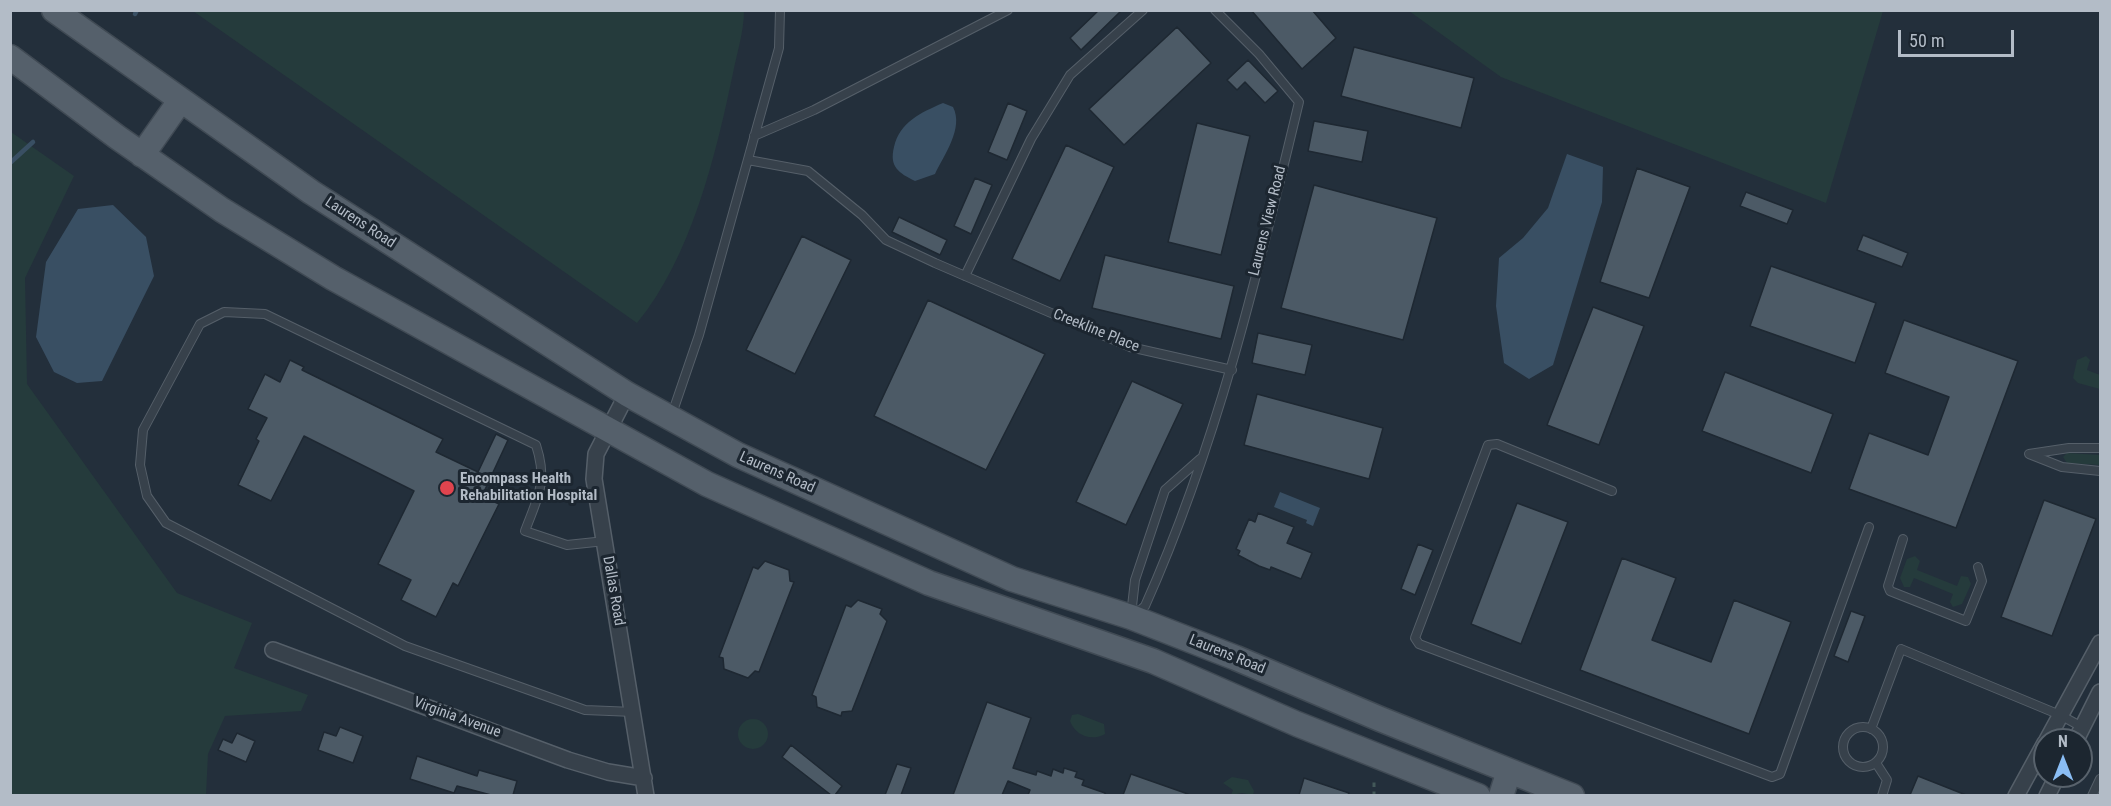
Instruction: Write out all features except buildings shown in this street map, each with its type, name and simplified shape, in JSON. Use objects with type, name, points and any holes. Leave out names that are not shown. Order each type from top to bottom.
[{"type":"main road","name":"Laurens Road","points":[[54,10],[311,192],[627,394],[738,455],[1012,579],[1131,618],[1236,658],[1572,795]]},
{"type":"main road","points":[[10,57],[142,155],[222,210],[333,278],[706,484],[929,583],[1118,648],[1297,724],[1478,795]]},
{"type":"main road","points":[[142,155],[180,101]]},
{"type":"main road","points":[[1118,648],[1131,618]]},
{"type":"main road","points":[[1501,795],[1509,771]]},
{"type":"street","name":"Dallas Road","points":[[627,394],[606,430],[596,454],[594,479],[646,795]]},
{"type":"street","points":[[2053,728],[2100,643]]},
{"type":"street","name":"Virginia Avenue","points":[[273,650],[568,760],[608,772],[644,778]]},
{"type":"street","points":[[2082,728],[2100,692]]},
{"type":"street","points":[[2016,795],[2033,765]]},
{"type":"lane","points":[[670,418],[699,335],[779,48],[780,10]]},
{"type":"lane","points":[[754,136],[814,110],[1008,10]]},
{"type":"lane","points":[[965,276],[1031,139],[1070,75],[1143,10]]},
{"type":"lane","name":"Laurens View Road","points":[[1131,618],[1145,606],[1190,500],[1232,370],[1299,102],[1259,54],[1215,10]]},
{"type":"lane","name":"Creekline Place","points":[[748,160],[808,171],[862,215],[886,240],[965,276],[1130,347],[1232,370]]},
{"type":"lane","points":[[605,541],[567,545],[525,531],[542,488],[543,467],[536,445],[265,314],[224,312],[200,324],[143,430],[140,465],[147,496],[166,523],[405,646],[585,710],[634,712]]},
{"type":"lane","points":[[1612,491],[1497,444],[1488,445],[1415,638],[1419,644],[1772,777],[1780,774],[1869,527]]},
{"type":"lane","points":[[2100,448],[2069,448],[2029,454],[2062,467],[2100,471]]},
{"type":"lane","name":"Laurens View Road","points":[[1131,618],[1135,580],[1166,490],[1202,458]]},
{"type":"lane","points":[[1903,539],[1888,586],[1890,591],[1966,621],[1982,581],[1977,567]]},
{"type":"lane","points":[[1871,729],[1901,649],[2060,715],[2073,728]]},
{"type":"lane","points":[[1858,728],[1871,729],[1877,733],[1883,745],[1880,758],[1876,763],[1859,767],[1851,764],[1844,753],[1847,735],[1858,728]]},
{"type":"lane","points":[[1876,763],[1887,780],[1882,795]]},
{"type":"lane","points":[[2092,795],[2100,779]]},
{"type":"path","points":[[1374,782],[1374,795]]},
{"type":"green space","points":[[193,11],[744,11],[742,34],[726,105],[699,204],[672,268],[656,297],[637,323]]},
{"type":"green space","points":[[1409,11],[1883,11],[1826,203],[1501,77]]},
{"type":"green space","points":[[11,132],[74,176],[25,278],[27,384],[177,593],[252,623],[234,668],[308,695],[301,711],[225,716],[208,754],[206,795],[11,795]]},
{"type":"green space","points":[[2086,356],[2090,360],[2087,370],[2100,375],[2100,389],[2078,383],[2073,378],[2077,360]]},
{"type":"green space","points":[[2067,453],[2100,455],[2100,465],[2067,463],[2063,457]]},
{"type":"green space","points":[[1915,556],[1920,561],[1917,570],[1957,586],[1961,576],[1968,577],[1971,584],[1962,604],[1953,607],[1950,602],[1953,594],[1914,578],[1910,587],[1904,587],[1900,578],[1907,559]]},
{"type":"green space","points":[[1078,714],[1104,724],[1105,734],[1094,737],[1084,736],[1072,726],[1070,721],[1072,715]]},
{"type":"green space","points":[[753,719],[759,720],[767,728],[767,740],[759,748],[753,749],[747,748],[739,740],[738,734],[739,728],[747,720]]},
{"type":"green space","points":[[1232,777],[1248,780],[1254,791],[1253,795],[1242,793],[1231,795],[1233,790],[1223,783]]},
{"type":"water","points":[[943,103],[953,107],[956,115],[952,141],[935,174],[915,181],[900,172],[894,164],[893,154],[897,138],[912,119]]},
{"type":"water","points":[[1567,154],[1603,167],[1602,202],[1553,365],[1529,379],[1504,363],[1496,306],[1499,258],[1523,238],[1548,208]]},
{"type":"water","points":[[113,205],[146,237],[154,276],[102,381],[77,383],[54,372],[36,337],[46,262],[78,209]]},
{"type":"water","points":[[1280,492],[1320,508],[1313,526],[1306,523],[1307,520],[1274,507]]},
{"type":"waterway","points":[[135,14],[137,10]]},
{"type":"waterway","points":[[10,163],[33,142]]},
{"type":"place","name":"Encompass Health Rehabilitation Hospital","points":[[447,488]]}]
